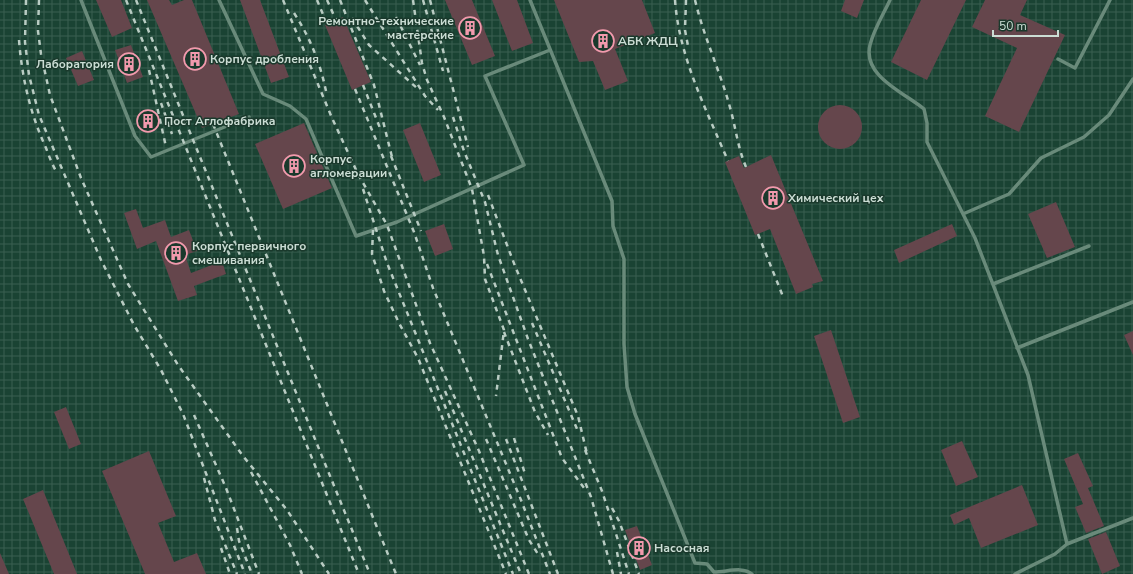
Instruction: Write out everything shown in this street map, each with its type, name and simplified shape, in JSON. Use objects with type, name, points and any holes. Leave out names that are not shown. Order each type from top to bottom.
[{"type":"lane","points":[[81,0],[135,136],[151,157],[249,117]]},
{"type":"lane","points":[[219,0],[263,94],[290,106],[306,119],[356,236],[397,222],[524,165],[485,76],[550,50]]},
{"type":"lane","points":[[530,0],[612,201],[613,226],[624,259],[624,344],[627,387],[635,414],[695,564],[707,564],[714,572],[738,569],[748,571],[752,574]]},
{"type":"lane","points":[[890,0],[876,26],[869,46],[870,62],[876,72],[924,109],[927,142],[963,214],[993,284],[1028,375],[1067,544]]},
{"type":"lane","points":[[1058,59],[1075,68],[1110,0]]},
{"type":"lane","points":[[963,214],[1009,194],[1041,158],[1084,137],[1109,115],[1133,79]]},
{"type":"lane","points":[[993,284],[1089,246]]},
{"type":"lane","points":[[1017,348],[1133,302]]},
{"type":"lane","points":[[1015,574],[1055,554],[1067,544],[1133,518]]},
{"type":"shaded area","points":[[0,0],[1133,0],[1133,574],[0,574]]},
{"type":"building","points":[[96,0],[121,0],[132,28],[112,37]]},
{"type":"building","name":"Корпус дробления","points":[[147,0],[169,0],[172,5],[184,0],[192,0],[239,114],[202,128]]},
{"type":"building","points":[[240,0],[260,0],[289,77],[271,83]]},
{"type":"building","name":"Ремонтно-технические мастерские","points":[[445,0],[472,0],[495,56],[472,65]]},
{"type":"building","points":[[492,0],[517,0],[533,43],[512,51]]},
{"type":"building","name":"АБК ЖДЦ","points":[[554,0],[642,0],[655,33],[615,49],[628,81],[605,90],[593,61],[579,62]]},
{"type":"building","points":[[845,0],[864,0],[857,18],[841,11]]},
{"type":"building","points":[[921,0],[966,0],[927,80],[891,62]]},
{"type":"building","points":[[985,0],[1027,0],[1020,15],[1065,35],[1019,132],[985,116],[1017,48],[972,27]]},
{"type":"building","points":[[343,17],[371,82],[352,90],[325,25]]},
{"type":"building","name":"Лаборатория","points":[[131,45],[143,77],[127,83],[115,50]]},
{"type":"building","points":[[82,51],[94,80],[78,86],[66,58]]},
{"type":"building","points":[[844,105],[856,111],[861,119],[861,135],[856,143],[848,148],[836,149],[824,143],[819,135],[818,123],[824,111],[832,106]]},
{"type":"building","name":"Пост Аглофабрика","points":[[151,116],[153,124],[146,126],[143,118]]},
{"type":"building","name":"Корпус агломерации","points":[[304,123],[332,188],[283,209],[255,144]]},
{"type":"building","points":[[420,123],[441,175],[424,182],[403,130]]},
{"type":"building","name":"Химический цех","points":[[771,155],[823,281],[812,284],[813,287],[796,294],[770,229],[755,235],[725,162],[739,156],[744,168]]},
{"type":"building","points":[[1056,202],[1075,247],[1047,258],[1028,214]]},
{"type":"building","name":"Корпус первичного смешивания","points":[[136,209],[143,228],[165,220],[171,237],[189,230],[197,251],[185,255],[191,273],[222,261],[226,274],[194,286],[197,295],[178,301],[156,241],[137,249],[124,213]]},
{"type":"building","points":[[444,224],[453,249],[435,256],[425,231]]},
{"type":"building","points":[[952,224],[957,236],[899,263],[894,250]]},
{"type":"building","points":[[831,330],[860,417],[843,423],[814,336]]},
{"type":"building","points":[[1133,331],[1133,355],[1124,335]]},
{"type":"building","points":[[66,407],[81,444],[69,449],[54,412]]},
{"type":"building","points":[[962,441],[978,477],[956,486],[941,450]]},
{"type":"building","points":[[149,451],[176,516],[158,523],[174,562],[197,553],[206,574],[145,574],[102,471]]},
{"type":"building","points":[[1078,453],[1093,486],[1088,488],[1104,526],[1086,533],[1075,507],[1083,504],[1064,459]]},
{"type":"building","points":[[1022,485],[1038,525],[981,548],[969,518],[954,525],[950,515]]},
{"type":"building","points":[[43,490],[77,574],[54,574],[23,499]]},
{"type":"building","name":"Насосная","points":[[637,526],[652,565],[640,570],[625,530]]},
{"type":"building","points":[[1106,532],[1120,566],[1102,574],[1088,539]]},
{"type":"building","points":[[0,553],[9,574],[0,574]]},
{"type":"railway","points":[[26,0],[25,42],[29,75],[39,115],[101,260],[134,325],[161,370],[183,414],[245,574]]},
{"type":"railway","points":[[39,0],[38,31],[41,54],[50,95],[81,178],[128,284],[178,365],[243,456],[287,510],[329,574]]},
{"type":"railway","points":[[126,0],[359,574]]},
{"type":"railway","points":[[136,0],[370,574]]},
{"type":"railway","points":[[283,0],[332,118],[358,174],[387,225],[430,343],[479,451],[529,574]]},
{"type":"railway","points":[[317,0],[327,24]]},
{"type":"railway","points":[[327,0],[336,20]]},
{"type":"railway","points":[[340,0],[374,85],[393,161]]},
{"type":"railway","points":[[365,0],[425,96],[438,110]]},
{"type":"railway","points":[[413,0],[422,63],[427,80],[444,117],[472,189],[484,256],[485,279],[504,330],[496,396]]},
{"type":"railway","points":[[423,0],[443,71]]},
{"type":"railway","points":[[430,0],[468,147]]},
{"type":"railway","points":[[675,0],[682,42],[688,62],[728,161]]},
{"type":"railway","points":[[686,0],[685,30],[688,46]]},
{"type":"railway","points":[[695,0],[727,97],[739,146],[746,167]]},
{"type":"railway","points":[[294,13],[315,53],[327,96]]},
{"type":"railway","points":[[396,17],[420,65]]},
{"type":"railway","points":[[352,18],[369,45],[418,89]]},
{"type":"railway","points":[[19,40],[22,68],[31,108],[40,135],[56,171]]},
{"type":"railway","points":[[149,70],[166,147]]},
{"type":"railway","points":[[363,85],[380,128]]},
{"type":"railway","points":[[355,89],[414,232],[433,288],[550,574]]},
{"type":"railway","points":[[161,103],[172,134]]},
{"type":"railway","points":[[453,117],[464,151],[485,202],[498,255],[528,339],[591,497],[613,574]]},
{"type":"railway","points":[[213,124],[396,574]]},
{"type":"railway","points":[[391,156],[421,231]]},
{"type":"railway","points":[[363,189],[387,263],[513,574]]},
{"type":"railway","points":[[488,195],[515,266],[578,416],[587,454]]},
{"type":"railway","points":[[373,230],[372,254],[384,291],[418,358],[506,574]]},
{"type":"railway","points":[[758,234],[784,299]]},
{"type":"railway","points":[[487,264],[562,458],[584,488]]},
{"type":"railway","points":[[532,323],[577,429]]},
{"type":"railway","points":[[504,332],[535,412],[548,435]]},
{"type":"railway","points":[[445,391],[521,574]]},
{"type":"railway","points":[[194,415],[226,488],[259,574]]},
{"type":"railway","points":[[514,438],[525,474]]},
{"type":"railway","points":[[486,439],[529,540],[538,554]]},
{"type":"railway","points":[[506,439],[558,574]]},
{"type":"railway","points":[[585,450],[602,491],[629,574]]},
{"type":"railway","points":[[251,472],[290,545],[302,574]]},
{"type":"railway","points":[[204,478],[215,520],[237,574]]},
{"type":"railway","points":[[612,508],[619,521],[639,574]]},
{"type":"railway","points":[[237,528],[239,541],[252,574]]},
{"type":"railway","points":[[221,548],[230,574]]},
{"type":"railway","points":[[617,552],[621,574]]},
{"type":"place","name":"Ремонтно-технические мастерские","points":[[470,28]]},
{"type":"place","name":"АБК ЖДЦ","points":[[603,41]]},
{"type":"place","name":"Корпус дробления","points":[[195,59]]},
{"type":"place","name":"Лаборатория","points":[[129,64]]},
{"type":"place","name":"Пост Аглофабрика","points":[[148,121]]},
{"type":"place","name":"Корпус агломерации","points":[[294,166]]},
{"type":"place","name":"Химический цех","points":[[773,198]]},
{"type":"place","name":"Корпус первичного смешивания","points":[[176,253]]},
{"type":"place","name":"Насосная","points":[[639,548]]}]
